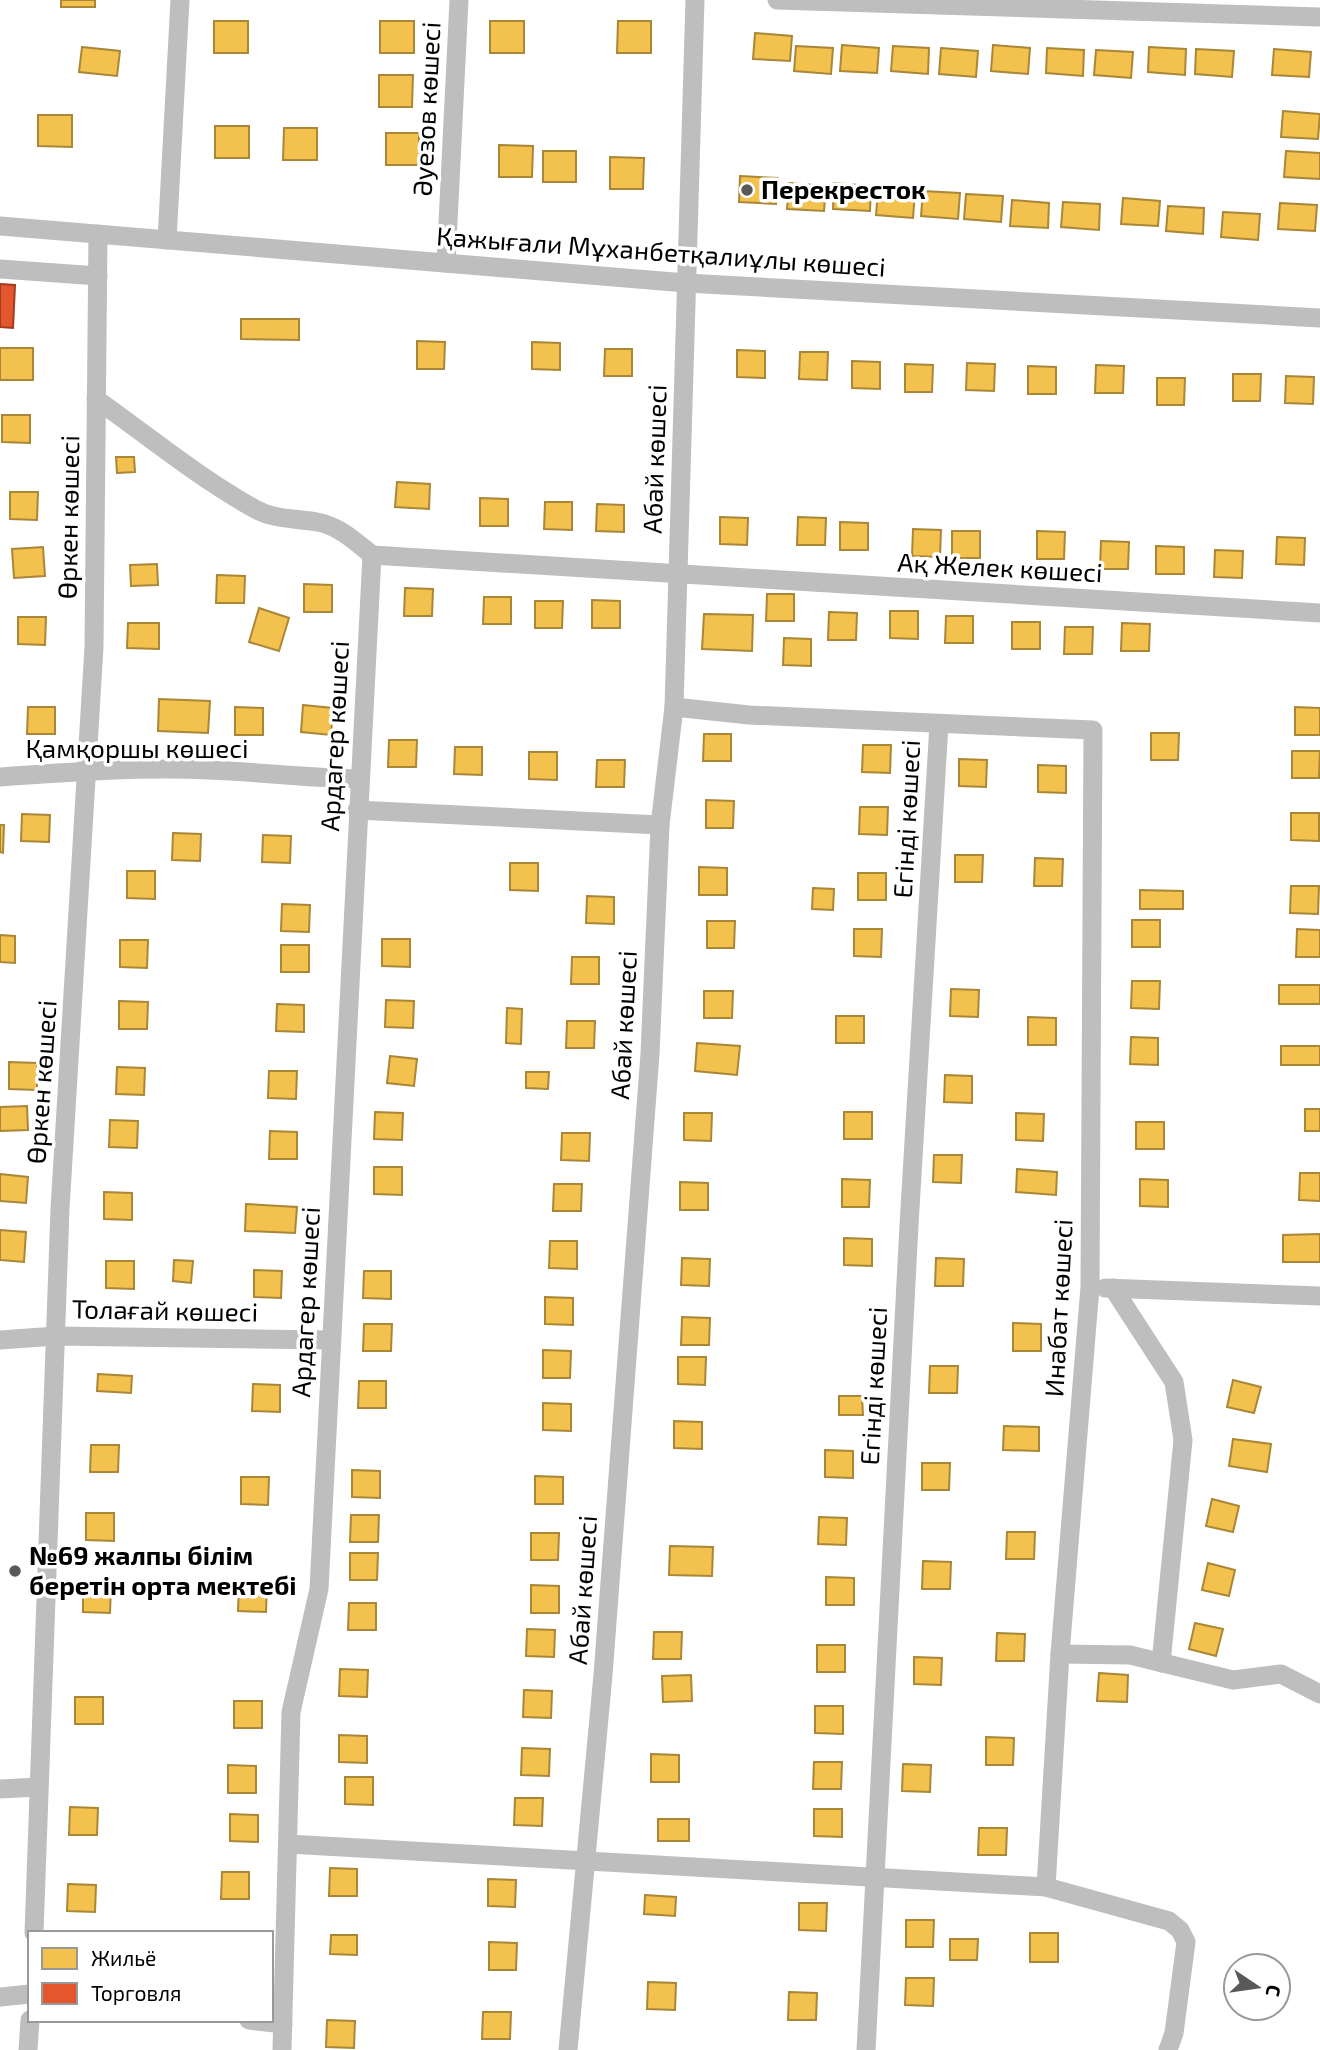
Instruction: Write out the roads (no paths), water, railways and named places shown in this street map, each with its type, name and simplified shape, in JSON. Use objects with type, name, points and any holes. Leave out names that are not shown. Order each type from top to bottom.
[{"type":"street","points":[[167,240],[180,0]]},
{"type":"street","name":"Әуезов көшесі","points":[[446,263],[459,0]]},
{"type":"street","name":"Абай көшесі","points":[[568,2050],[603,1675],[650,1054],[660,825],[674,707],[695,0]]},
{"type":"street","points":[[777,0],[1320,17]]},
{"type":"street","name":"Қажығали Мұханбетқалиұлы көшесі","points":[[0,226],[686,283],[1320,318]]},
{"type":"street","name":"Өркен көшесі","points":[[34,1931],[61,1209],[94,647],[98,234]]},
{"type":"street","points":[[0,269],[98,276]]},
{"type":"street","points":[[96,399],[206,478],[258,510],[282,519],[318,522],[341,530],[372,555]]},
{"type":"street","name":"Ақ Желек көшесі","points":[[372,555],[1320,613]]},
{"type":"street","name":"Ардагер көшесі","points":[[282,2050],[291,1712],[319,1589],[372,555]]},
{"type":"street","points":[[674,707],[749,715],[939,724]]},
{"type":"street","name":"Инабат көшесі","points":[[939,724],[1093,730],[1090,1287],[1060,1654],[1046,1887]]},
{"type":"street","name":"Егінді көшесі","points":[[866,2050],[909,1225],[939,724]]},
{"type":"street","name":"Қамқоршы көшесі","points":[[0,777],[88,771],[209,770],[289,778],[359,779]]},
{"type":"street","points":[[357,810],[660,825]]},
{"type":"street","points":[[1090,1287],[1320,1296]]},
{"type":"street","points":[[1113,1288],[1174,1382],[1183,1440],[1161,1663]]},
{"type":"street","name":"Толағай көшесі","points":[[0,1340],[56,1336],[330,1340]]},
{"type":"street","points":[[1060,1654],[1130,1655],[1233,1680],[1281,1674],[1320,1694]]},
{"type":"street","points":[[0,1789],[38,1787]]},
{"type":"street","points":[[288,1844],[1046,1887],[1155,1916],[1180,1930],[1186,1942],[1174,2033],[1168,2050]]},
{"type":"street","points":[[0,1997],[28,1994]]},
{"type":"street","points":[[28,2050],[30,2022]]},
{"type":"street","points":[[266,2022],[283,2024]]},
{"type":"place","name":"Перекресток","points":[[747,190]]},
{"type":"place","name":"№69 жалпы білім беретін орта мектебі","points":[[15,1571]]}]
